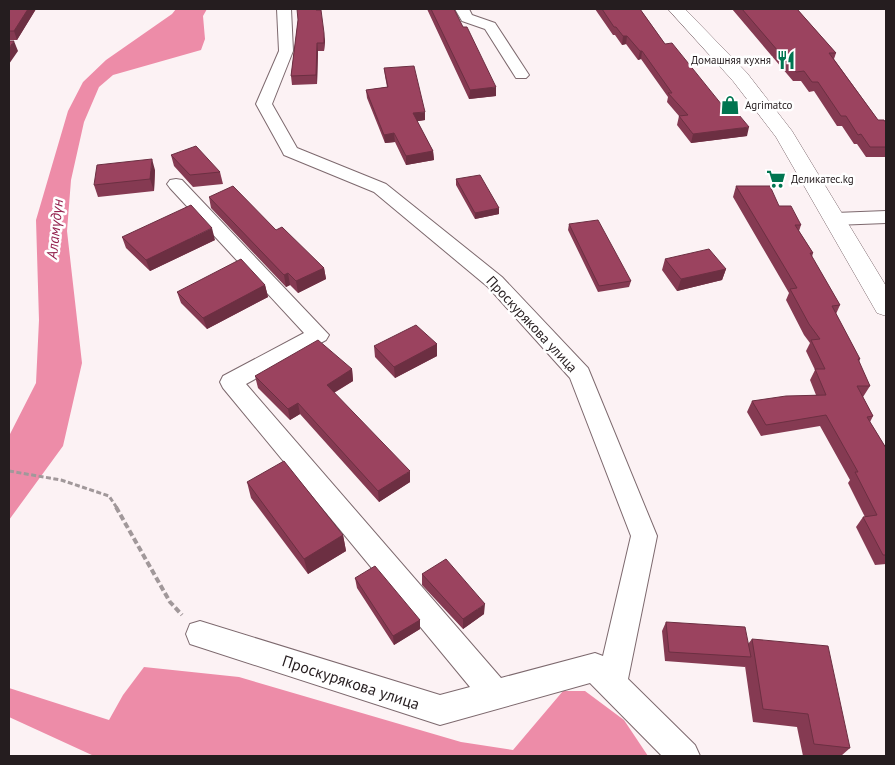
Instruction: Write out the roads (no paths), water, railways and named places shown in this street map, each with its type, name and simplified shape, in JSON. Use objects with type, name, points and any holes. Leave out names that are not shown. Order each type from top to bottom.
[{"type":"main road","points":[[676,9],[740,77],[785,136],[886,307]]},
{"type":"street","name":"Проскурякова улица","points":[[284,9],[286,51],[264,104],[290,151],[380,188],[495,282],[580,374],[644,536],[612,684]]},
{"type":"street","points":[[462,9],[466,18],[490,26],[521,75]]},
{"type":"street","points":[[176,184],[318,335],[231,382],[496,694]]},
{"type":"street","points":[[835,219],[886,217]]},
{"type":"street","name":"Проскурякова улица","points":[[200,634],[440,710],[595,667],[684,756]]},
{"type":"water","name":"Аламүдүн","points":[[176,9],[207,9],[203,16],[205,39],[201,50],[113,75],[99,87],[84,122],[71,180],[67,231],[82,363],[63,446],[9,520],[9,436],[36,383],[39,320],[36,220],[68,111],[83,82],[106,60],[172,14]]},
{"type":"water","points":[[144,667],[239,677],[461,742],[513,750],[563,691],[585,691],[624,720],[648,756],[94,756],[9,717],[9,688],[109,720],[123,695]]},
{"type":"place","name":"Домашняя кухня","points":[[786,60]]},
{"type":"place","name":"Agrimatco","points":[[730,105]]},
{"type":"place","name":"Деликатес.kg","points":[[776,179]]}]
